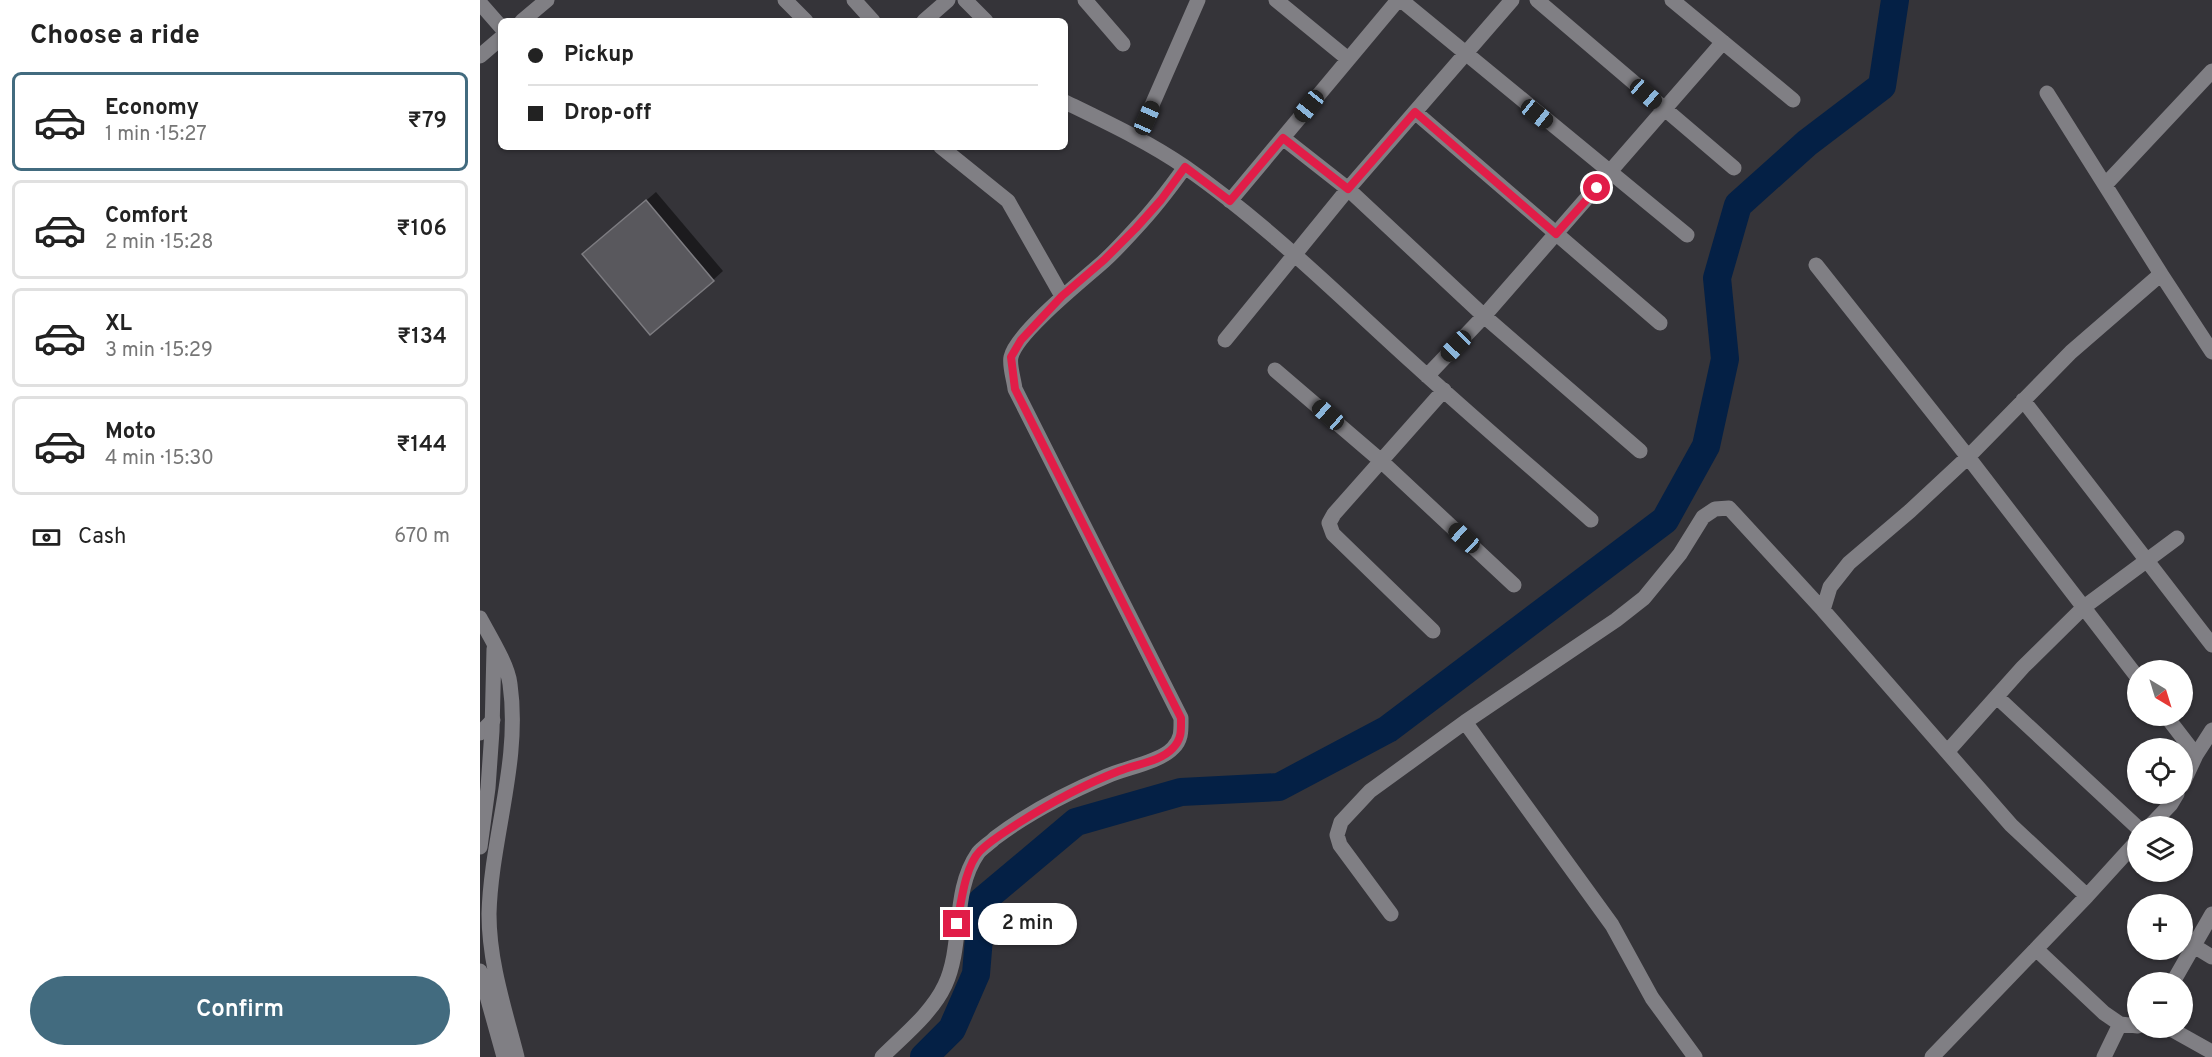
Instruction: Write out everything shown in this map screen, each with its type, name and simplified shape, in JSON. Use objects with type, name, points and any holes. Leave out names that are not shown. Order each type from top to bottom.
[{"type":"street","points":[[526,18],[547,0]]},
{"type":"street","points":[[785,0],[803,18]]},
{"type":"street","points":[[854,0],[870,18]]},
{"type":"street","points":[[927,18],[948,0]]},
{"type":"street","points":[[965,0],[983,18]]},
{"type":"street","points":[[1085,0],[1123,44]]},
{"type":"street","points":[[1138,137],[1198,0]]},
{"type":"street","points":[[1276,0],[1348,59]]},
{"type":"street","points":[[1230,201],[1399,0],[1687,235]]},
{"type":"street","points":[[1225,340],[1348,189],[1512,0]]},
{"type":"street","points":[[1537,0],[1734,168]]},
{"type":"street","points":[[1672,0],[1793,100]]},
{"type":"street","points":[[480,3],[498,24]]},
{"type":"street","points":[[480,56],[498,41]]},
{"type":"street","points":[[1427,376],[1484,316],[1723,42]]},
{"type":"street","points":[[2105,185],[2212,71]]},
{"type":"street","points":[[2048,93],[2212,352]]},
{"type":"street","points":[[1068,103],[1138,137],[1185,167],[1230,201],[1295,255],[1427,376],[1591,520]]},
{"type":"street","points":[[1415,112],[1660,323]]},
{"type":"street","points":[[1283,138],[1348,189],[1484,316],[1640,451]]},
{"type":"street","points":[[945,150],[1008,201],[1062,296]]},
{"type":"street","points":[[882,1057],[937,1000],[946,982],[953,956],[962,894],[979,852],[998,836],[1057,800],[1112,774],[1159,758],[1173,748],[1182,735],[1181,718],[1015,389],[1011,357],[1021,340],[1062,296],[1104,260],[1136,228],[1161,200],[1185,167]]},
{"type":"street","points":[[1816,265],[2127,664]]},
{"type":"street","points":[[1823,610],[1830,587],[1849,562],[1910,512],[1968,457],[2071,352],[2161,274]]},
{"type":"street","points":[[1275,370],[1380,460],[1514,585]]},
{"type":"street","points":[[1433,631],[1333,534],[1329,523],[1380,460],[1444,390]]},
{"type":"street","points":[[2023,400],[2212,645]]},
{"type":"street","points":[[1391,914],[1340,846],[1338,835],[1341,822],[1370,791],[1465,722],[1616,620],[1644,598],[1680,554],[1702,517],[1715,509],[1729,508],[1823,610],[2012,825],[2087,896]]},
{"type":"street","points":[[1947,752],[2023,667],[2084,607],[2177,538]]},
{"type":"street","points":[[480,618],[494,643],[510,682],[511,751],[492,878],[486,950],[492,962],[517,1057]]},
{"type":"street","points":[[480,847],[488,788],[493,720],[494,643]]},
{"type":"street","points":[[1997,697],[2127,818]]},
{"type":"street","points":[[480,734],[493,720]]},
{"type":"street","points":[[1465,722],[1612,925],[1652,998],[1688,1054]]},
{"type":"street","points":[[2174,726],[2196,755]]},
{"type":"street","points":[[2193,761],[2212,730]]},
{"type":"street","points":[[2160,816],[2171,804]]},
{"type":"street","points":[[1932,1057],[2127,852]]},
{"type":"street","points":[[2179,972],[2212,914]]},
{"type":"street","points":[[2194,946],[2212,957]]},
{"type":"street","points":[[2036,949],[2104,1013],[2120,1024],[2127,1025]]},
{"type":"street","points":[[480,971],[504,1057]]},
{"type":"street","points":[[2104,1057],[2120,1024]]},
{"type":"street","points":[[2187,1038],[2212,1052]]},
{"type":"building","points":[[646,200],[714,281],[650,335],[582,254]]},
{"type":"waterway","points":[[924,1057],[952,1029],[976,974],[982,901],[1076,822],[1181,792],[1279,787],[1388,729],[1665,520],[1706,446],[1725,359],[1717,278],[1738,205],[1807,143],[1882,86],[1895,0]]},
{"type":"route","points":[[957,924],[962,894],[970,870],[979,852],[998,836],[1057,800],[1091,783],[1159,758],[1173,748],[1182,735],[1181,718],[1015,389],[1011,357],[1021,340],[1062,296],[1104,260],[1136,228],[1161,200],[1185,167],[1230,201],[1283,138],[1348,189],[1415,112],[1556,234],[1597,188]]}]
